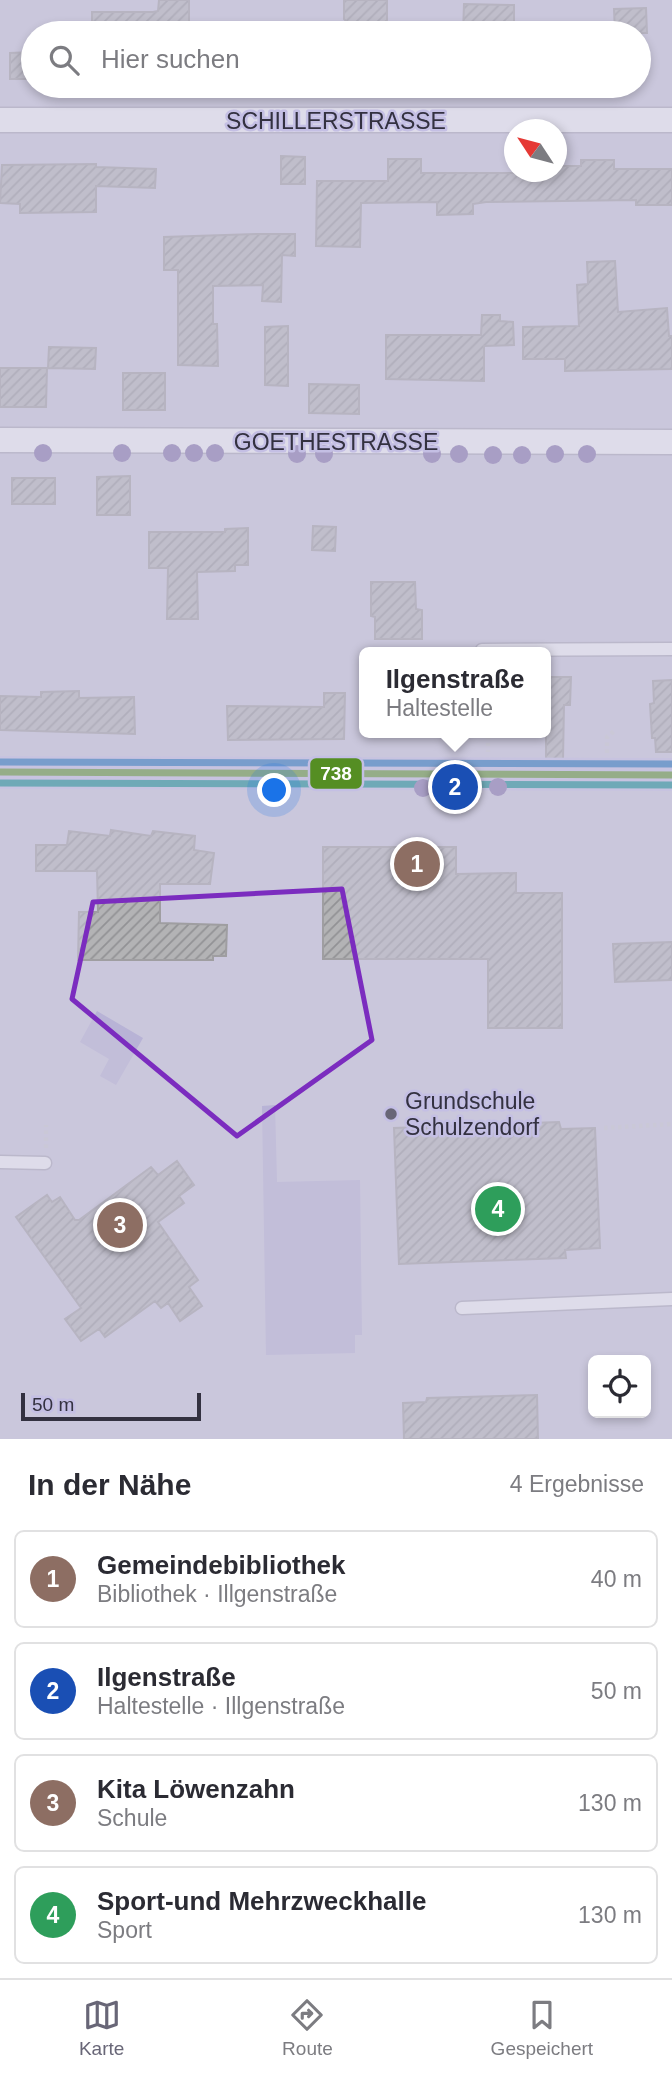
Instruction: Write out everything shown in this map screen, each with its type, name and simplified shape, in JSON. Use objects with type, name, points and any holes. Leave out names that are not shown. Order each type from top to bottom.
[{"type":"street","name":"SCHILLERSTRASSE","points":[[0,120],[672,120]]},
{"type":"street","name":"GOETHESTRASSE","points":[[0,440],[672,442]]},
{"type":"street","points":[[0,772],[672,775]]},
{"type":"lane","points":[[551,650],[672,649]]},
{"type":"lane","points":[[0,1162],[45,1163]]},
{"type":"lane","points":[[462,1308],[672,1299]]},
{"type":"path","points":[[607,757],[607,737],[614,731]]},
{"type":"path","points":[[488,738],[488,757]]},
{"type":"path","points":[[604,1129],[672,1124]]},
{"type":"highlighted area","points":[[342,889],[372,1040],[237,1136],[72,999],[93,902]]},
{"type":"shaded area","points":[[97,1011],[143,1038],[116,1085],[100,1076],[109,1059],[80,1042]]},
{"type":"shaded area","points":[[275,1105],[277,1182],[360,1180],[362,1335],[355,1335],[355,1353],[266,1355],[262,1106]]},
{"type":"building","points":[[159,0],[189,0],[189,21],[92,21],[92,12],[158,11]]},
{"type":"building","points":[[344,0],[387,0],[386,21],[344,19]]},
{"type":"building","points":[[464,4],[514,5],[514,21],[463,21]]},
{"type":"building","points":[[646,8],[647,21],[614,21],[614,9]]},
{"type":"building","points":[[10,53],[21,53],[21,79],[10,79]]},
{"type":"building","points":[[281,156],[305,157],[305,184],[281,184]]},
{"type":"building","points":[[388,159],[421,159],[421,173],[504,173],[504,182],[567,182],[567,166],[581,166],[581,160],[614,160],[614,169],[672,169],[672,205],[636,205],[636,200],[486,202],[473,204],[473,214],[437,215],[437,202],[361,203],[360,247],[316,246],[317,181],[388,181]]},
{"type":"building","points":[[96,164],[96,167],[156,169],[155,188],[96,186],[96,212],[20,213],[20,204],[0,203],[2,165]]},
{"type":"building","points":[[295,234],[295,256],[282,255],[281,302],[262,301],[263,285],[213,286],[213,324],[217,324],[218,366],[178,365],[178,270],[164,270],[164,237]]},
{"type":"building","points":[[615,261],[618,312],[667,308],[669,336],[672,336],[672,369],[565,371],[565,359],[523,359],[523,327],[579,326],[577,285],[588,284],[587,262]]},
{"type":"building","points":[[482,315],[500,315],[500,321],[513,322],[514,345],[484,346],[484,381],[386,379],[386,335],[481,335]]},
{"type":"building","points":[[288,326],[288,386],[265,385],[265,327]]},
{"type":"building","points":[[49,347],[96,348],[95,369],[48,368]]},
{"type":"building","points":[[0,368],[47,368],[46,407],[0,407]]},
{"type":"building","points":[[123,373],[165,373],[165,410],[123,410]]},
{"type":"building","points":[[309,384],[359,385],[359,414],[309,413]]},
{"type":"building","points":[[130,476],[130,515],[97,515],[97,477]]},
{"type":"building","points":[[12,478],[55,478],[55,504],[12,504]]},
{"type":"building","points":[[313,526],[336,527],[335,551],[312,550]]},
{"type":"building","points":[[248,528],[248,565],[235,565],[235,571],[197,572],[198,619],[167,619],[168,568],[149,568],[149,532],[225,532],[225,529]]},
{"type":"building","points":[[371,582],[415,582],[416,609],[422,610],[422,639],[375,639],[375,617],[371,616]]},
{"type":"building","points":[[551,677],[571,677],[570,705],[564,705],[563,759],[546,759],[546,738],[551,738]]},
{"type":"building","points":[[672,680],[672,752],[656,752],[655,738],[652,738],[650,704],[654,703],[653,681]]},
{"type":"building","points":[[79,691],[79,698],[134,697],[135,734],[0,730],[0,696],[41,697],[41,692]]},
{"type":"building","points":[[324,693],[345,693],[344,739],[228,740],[227,706],[324,707]]},
{"type":"building","points":[[111,830],[151,836],[153,831],[195,836],[194,850],[214,853],[210,884],[160,884],[160,923],[227,925],[226,956],[213,956],[213,960],[78,960],[79,912],[98,912],[97,871],[36,871],[36,845],[67,845],[69,831],[110,836]]},
{"type":"building","name":"Grundschule Schulzendorf","points":[[323,847],[456,847],[456,874],[516,873],[516,893],[562,893],[562,1028],[488,1028],[488,959],[323,959]]},
{"type":"building","points":[[672,942],[672,980],[615,982],[613,944]]},
{"type":"building","points":[[559,1122],[561,1129],[595,1128],[600,1248],[565,1250],[566,1258],[399,1264],[394,1128]]},
{"type":"building","points":[[177,1161],[194,1185],[179,1196],[184,1203],[158,1222],[198,1280],[189,1287],[202,1306],[180,1321],[168,1303],[161,1308],[155,1301],[105,1337],[99,1329],[81,1341],[65,1319],[81,1308],[16,1217],[47,1195],[52,1202],[60,1197],[75,1220],[79,1220],[151,1167],[158,1175]]},
{"type":"building","points":[[537,1395],[538,1439],[404,1439],[403,1403],[426,1402],[427,1398]]},
{"type":"transit line","points":[[0,762],[672,764]]},
{"type":"transit line","name":"738","points":[[0,772],[672,775]]},
{"type":"transit line","points":[[0,783],[672,785]]},
{"type":"place","name":"Ilgenstraße","points":[[455,787]]},
{"type":"place","name":"Gemeindebibliothek","points":[[417,864]]},
{"type":"place","name":"Grundschule Schulzendorf","points":[[391,1114]]},
{"type":"place","name":"Sport-und Mehrzweckhalle","points":[[498,1209]]},
{"type":"place","name":"Kita Löwenzahn","points":[[120,1225]]}]
